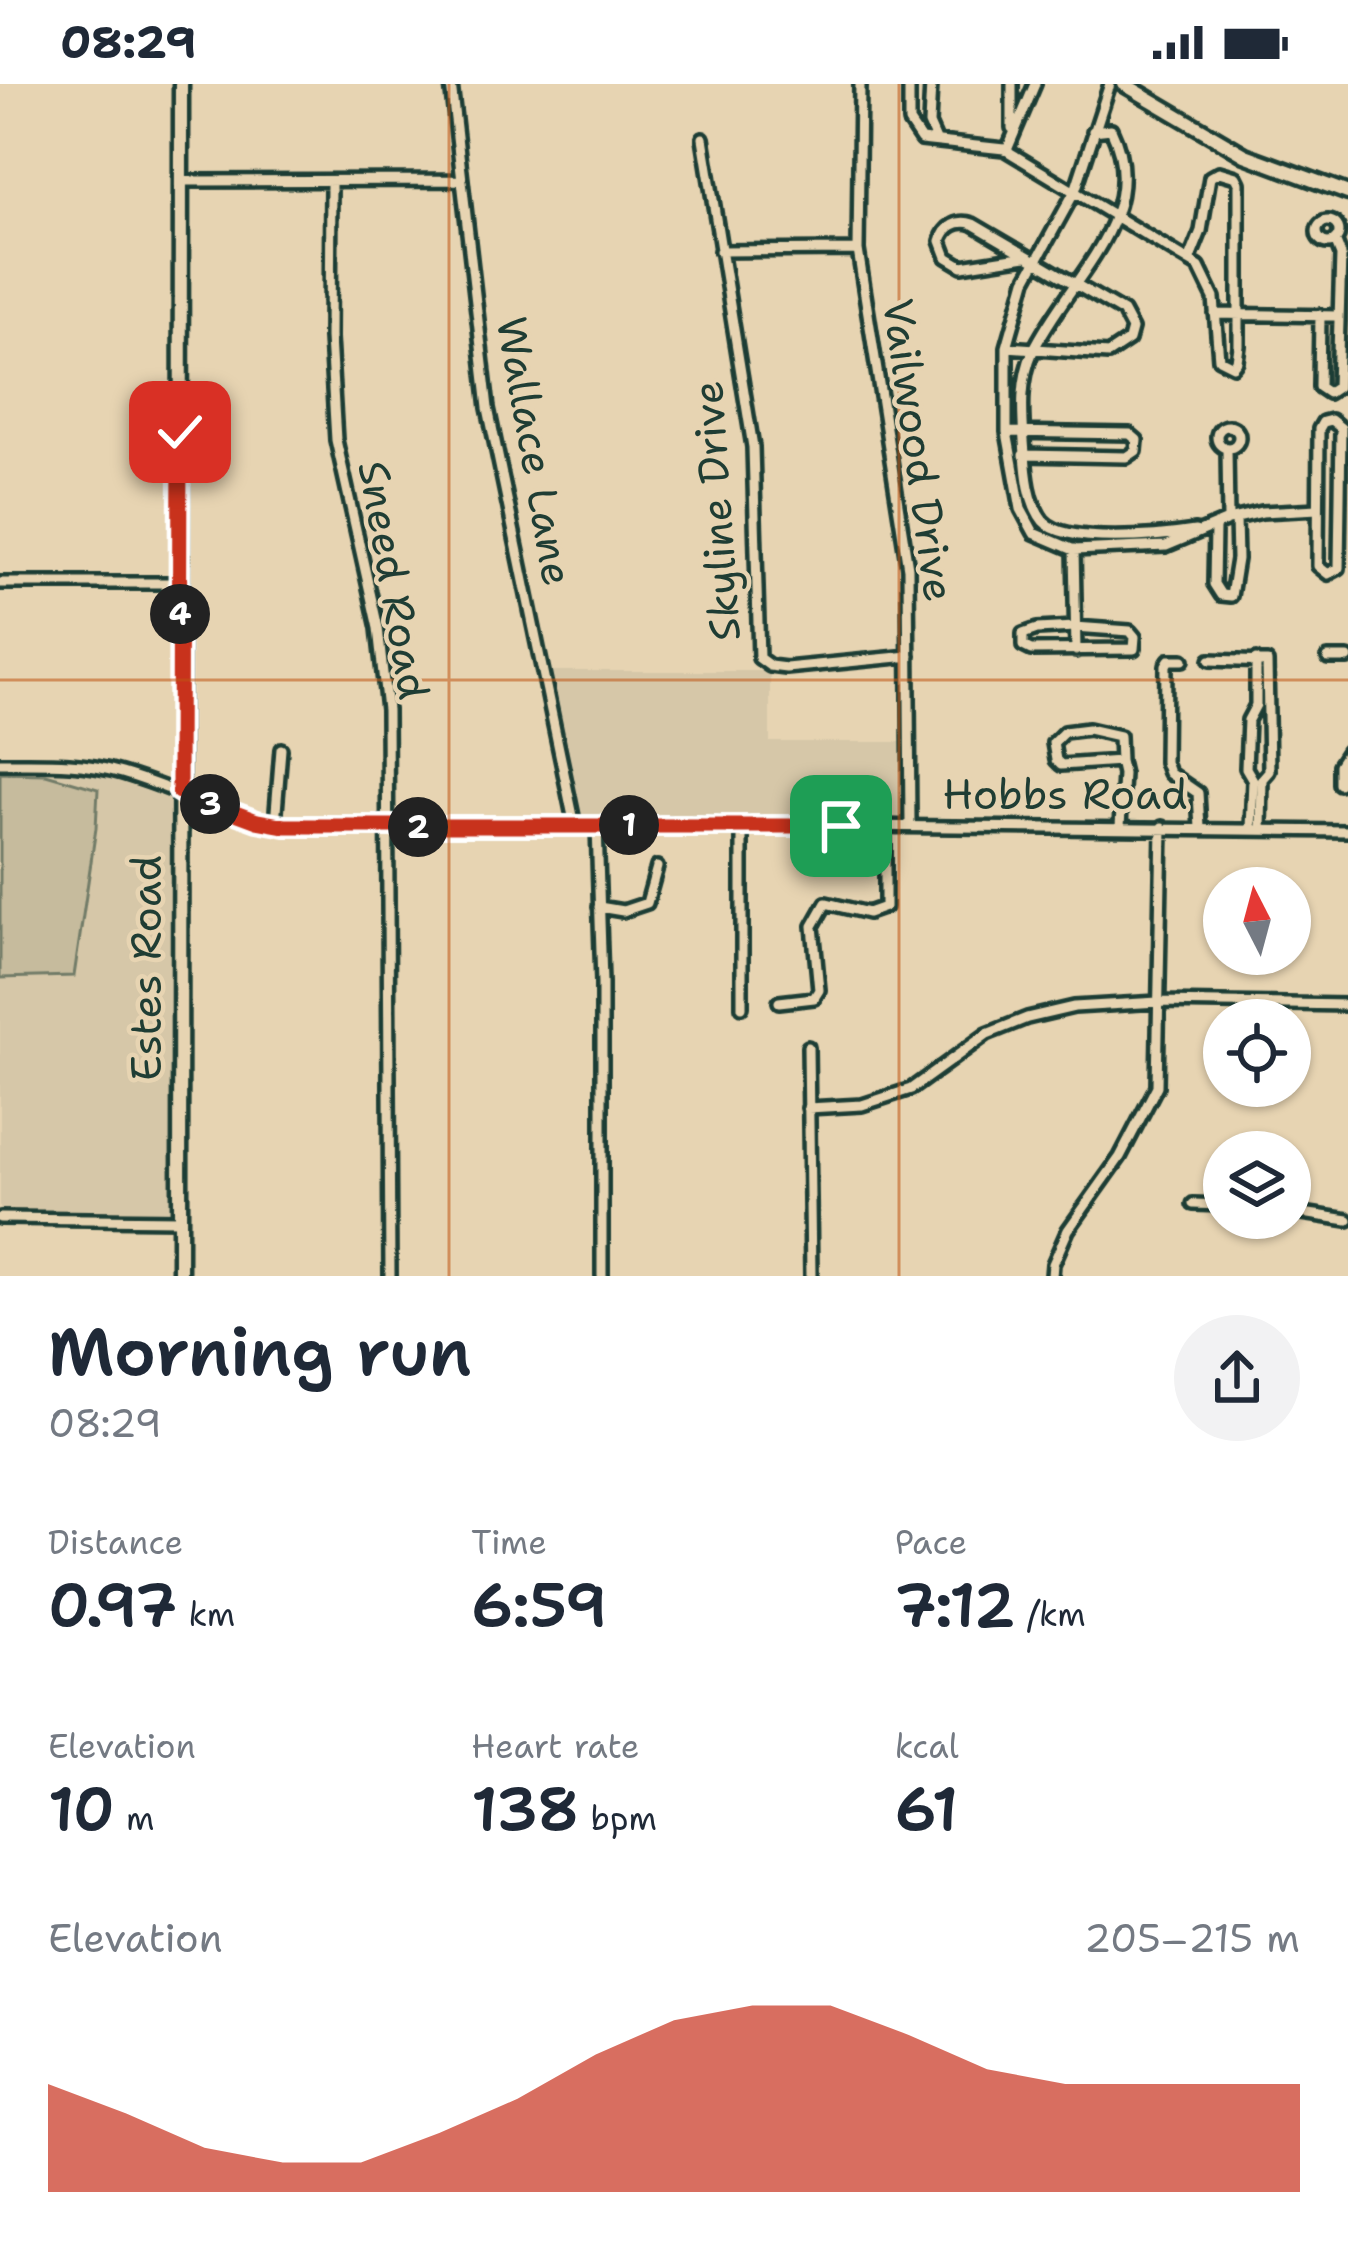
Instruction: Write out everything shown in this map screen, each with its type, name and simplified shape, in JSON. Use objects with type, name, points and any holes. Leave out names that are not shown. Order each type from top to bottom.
[{"type":"main road","name":"Estes Road","points":[[180,1276],[181,84]]},
{"type":"main road","points":[[1124,84],[1245,155],[1348,193]]},
{"type":"street","name":"Wallace Lane","points":[[451,84],[488,408],[575,826]]},
{"type":"street","name":"Vailwood Drive","points":[[860,84],[858,250],[908,568],[910,826]]},
{"type":"street","points":[[909,84],[911,128],[921,140],[1007,151],[1198,267],[1214,298],[1219,359],[1233,366],[1239,346],[1240,183],[1236,177],[1219,172],[1210,177],[1201,231],[1189,261]]},
{"type":"street","points":[[931,84],[928,124],[936,140]]},
{"type":"street","points":[[1012,84],[1012,134]]},
{"type":"street","points":[[1007,151],[1035,84]]},
{"type":"street","points":[[1110,84],[1075,191],[1030,259],[1007,346],[1006,432],[1021,509],[1034,533],[1074,550],[1166,546],[1232,519],[1318,509]]},
{"type":"street","points":[[1104,99],[1124,167],[1117,214],[1033,351],[1023,379],[1023,432],[1034,507],[1046,526],[1074,536],[1178,534],[1215,528]]},
{"type":"street","points":[[911,128],[928,124]]},
{"type":"street","points":[[1093,131],[1111,129]]},
{"type":"street","name":"Skyline Drive","points":[[703,138],[753,447],[759,658],[770,666],[786,668],[909,656]]},
{"type":"street","points":[[181,181],[460,180]]},
{"type":"street","name":"Sneed Road","points":[[331,183],[332,406],[341,475],[383,653],[389,827],[390,1276]]},
{"type":"street","points":[[1007,346],[1108,354],[1130,340],[1132,322],[1123,312],[968,222],[951,226],[941,241],[946,257],[962,266],[1030,259]]},
{"type":"street","points":[[1320,315],[1319,387],[1328,394],[1337,387],[1341,255],[1335,240]]},
{"type":"street","points":[[720,251],[858,250]]},
{"type":"street","points":[[1215,314],[1339,316]]},
{"type":"street","points":[[1331,420],[1341,428],[1340,568],[1328,574],[1318,566],[1318,509],[1319,428],[1331,420]]},
{"type":"street","points":[[1006,432],[1130,434],[1137,440],[1136,451],[1126,457],[1012,455]]},
{"type":"street","points":[[1215,528],[1214,584],[1221,596],[1231,596],[1237,559],[1227,448]]},
{"type":"street","points":[[1074,536],[1076,651]]},
{"type":"street","points":[[0,583],[180,583]]},
{"type":"street","points":[[1075,627],[1123,628],[1136,643],[1134,649],[1122,651],[1023,646],[1022,634],[1029,630],[1075,627]]},
{"type":"street","points":[[1328,658],[1348,658]]},
{"type":"street","points":[[1183,660],[1168,660],[1166,665],[1165,762],[1169,773],[1198,794],[1200,828]]},
{"type":"street","points":[[1210,660],[1260,660],[1259,709],[1248,720],[1246,768],[1257,780],[1256,829]]},
{"type":"street","points":[[1257,780],[1269,771],[1271,716],[1259,709]]},
{"type":"street","points":[[1120,761],[1061,765],[1053,743],[1064,732],[1110,731],[1119,736],[1120,761],[1120,827]]},
{"type":"street","points":[[275,824],[280,749]]},
{"type":"street","points":[[1339,784],[1340,765],[1348,751]]},
{"type":"street","name":"Hobbs Road","points":[[0,763],[91,765],[275,824],[1348,830]]},
{"type":"street","points":[[742,825],[742,1007]]},
{"type":"street","points":[[597,826],[602,1276]]},
{"type":"street","points":[[779,1002],[814,998],[820,990],[813,926],[826,903],[868,913],[885,907],[885,826]]},
{"type":"street","points":[[1052,1276],[1068,1230],[1120,1157],[1157,1086],[1162,827]]},
{"type":"street","points":[[599,907],[623,911],[647,903],[657,868]]},
{"type":"street","points":[[808,1108],[862,1105],[911,1089],[987,1034],[1074,1006],[1158,1002],[1348,1005]]},
{"type":"street","points":[[808,1047],[811,1276]]},
{"type":"street","points":[[1193,1204],[1203,1204]]},
{"type":"street","points":[[1311,1214],[1348,1220]]},
{"type":"street","points":[[0,1218],[180,1220]]},
{"type":"shaded area","points":[[549,671],[770,671],[770,742],[903,742],[903,815],[894,819],[580,820]]},
{"type":"shaded area","points":[[58,770],[106,777],[171,799],[173,1207],[169,1213],[0,1212],[0,771]]},
{"type":"shaded area","points":[[0,773],[46,774],[98,789],[74,976],[0,978]]},
{"type":"route","points":[[180,432],[179,792],[257,821],[285,826],[841,826]]}]
